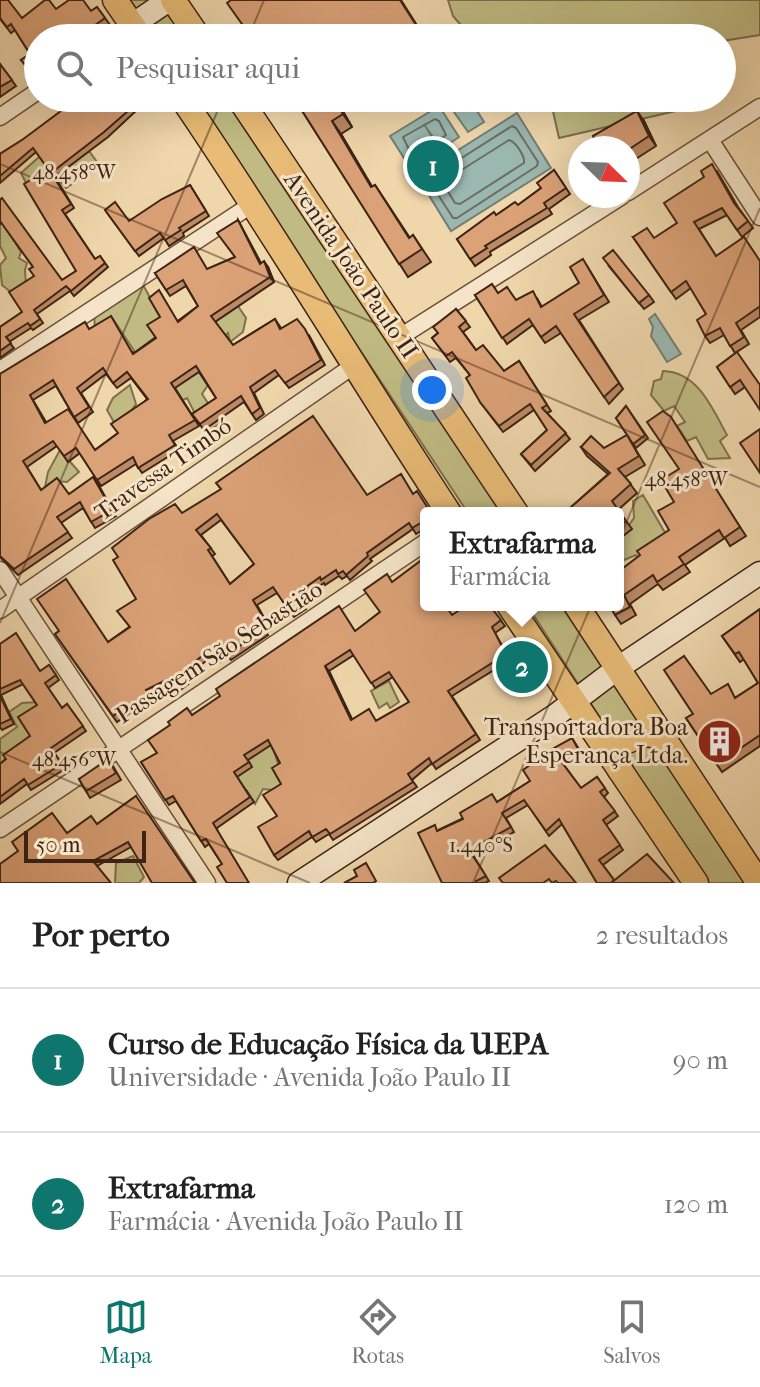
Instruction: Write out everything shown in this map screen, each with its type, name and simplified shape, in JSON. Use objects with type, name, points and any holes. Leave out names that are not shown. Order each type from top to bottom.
[{"type":"main road","points":[[115,0],[125,24]]},
{"type":"main road","points":[[171,0],[189,24]]},
{"type":"main road","name":"Avenida João Paulo II","points":[[192,112],[254,203],[353,366],[445,507]]},
{"type":"main road","name":"Avenida João Paulo II","points":[[248,112],[512,507]]},
{"type":"main road","points":[[513,611],[696,883]]},
{"type":"main road","points":[[580,611],[759,883]]},
{"type":"main road","points":[[620,770],[616,753],[622,743],[645,734],[662,736]]},
{"type":"street","points":[[141,24],[171,0]]},
{"type":"street","points":[[0,117],[24,101]]},
{"type":"street","points":[[640,184],[760,107]]},
{"type":"street","points":[[710,140],[760,217]]},
{"type":"street","points":[[0,370],[254,203]]},
{"type":"street","points":[[400,337],[603,208]]},
{"type":"street","name":"Travessa Timbó","points":[[0,610],[353,366]]},
{"type":"street","name":"Passagem São Sebastião","points":[[0,829],[420,546]]},
{"type":"street","points":[[0,570],[207,883]]},
{"type":"street","points":[[299,883],[575,701],[618,668],[760,573]]},
{"type":"shaded area","points":[[128,0],[168,0],[184,24],[144,24]]},
{"type":"shaded area","points":[[448,0],[760,0],[760,35],[736,39],[736,24],[460,24],[453,16]]},
{"type":"shaded area","points":[[202,112],[242,112],[504,507],[464,507]]},
{"type":"shaded area","points":[[553,112],[671,112],[559,138]]},
{"type":"shaded area","points":[[89,151],[100,166],[66,188],[52,173],[30,191],[21,173],[39,157],[53,154],[65,169]]},
{"type":"shaded area","points":[[3,223],[21,252],[19,258],[27,263],[26,285],[12,293],[2,285],[0,265],[6,258],[0,246],[0,225]]},
{"type":"shaded area","points":[[141,281],[160,316],[208,385],[202,394],[221,423],[205,433],[187,398],[171,406],[111,316],[95,330],[94,313]]},
{"type":"shaded area","points":[[238,306],[246,318],[243,332],[230,342],[228,333],[218,343],[212,324]]},
{"type":"shaded area","points":[[663,371],[686,378],[702,393],[727,435],[720,441],[730,458],[708,459],[696,437],[687,441],[677,426],[685,422],[674,406],[664,411],[651,395],[654,381],[661,379]]},
{"type":"shaded area","points":[[130,385],[136,404],[129,414],[115,424],[107,410],[113,398]]},
{"type":"shaded area","points":[[60,450],[79,472],[67,482],[56,481],[45,487],[48,472]]},
{"type":"shaded area","points":[[643,495],[667,536],[646,572],[636,555],[624,560],[624,532],[634,518],[633,501]]},
{"type":"shaded area","points":[[531,611],[572,611],[752,883],[707,883]]},
{"type":"shaded area","points":[[389,681],[399,702],[390,708],[387,703],[379,708],[371,691]]},
{"type":"shaded area","points":[[38,702],[33,733],[0,775],[0,739],[17,727],[9,712],[22,703]]},
{"type":"shaded area","points":[[268,732],[280,770],[282,791],[263,789],[255,804],[247,791],[230,776]]},
{"type":"shaded area","points":[[133,856],[144,877],[139,883],[115,883],[116,863]]},
{"type":"water","points":[[429,112],[443,112],[459,137],[441,149],[424,124],[440,150],[411,169],[390,136]]},
{"type":"water","points":[[454,112],[478,112],[484,122],[468,132]]},
{"type":"water","points":[[517,113],[551,168],[451,231],[417,176]]},
{"type":"water","points":[[655,314],[681,354],[667,362],[651,336],[653,327],[649,319]]},
{"type":"building","points":[[0,0],[8,0],[22,18],[45,0],[49,0],[56,9],[69,0],[83,0],[91,11],[97,7],[105,18],[97,24],[24,24],[24,45],[11,24],[7,27],[0,18]]},
{"type":"building","points":[[231,0],[400,0],[415,24],[242,24],[227,3]]},
{"type":"building","points":[[0,64],[12,80],[0,87]]},
{"type":"building","points":[[60,112],[127,112],[51,173],[71,204],[62,210],[95,259],[100,256],[105,263],[71,291],[66,286],[34,310],[40,319],[6,337],[11,343],[0,351],[0,327],[22,312],[9,292],[34,276],[29,269],[33,267],[0,221],[0,200],[2,198],[62,280],[76,271],[24,184],[48,169],[33,148],[0,176],[0,154]]},
{"type":"building","points":[[303,112],[342,112],[332,121],[371,187],[375,185],[409,238],[413,235],[422,249],[399,264]]},
{"type":"building","points":[[637,112],[649,136],[640,142],[640,136],[593,136]]},
{"type":"building","points":[[712,164],[748,221],[737,230],[722,208],[694,222],[716,256],[744,237],[760,261],[760,308],[736,323],[744,337],[730,346],[720,328],[705,336],[697,320],[706,314],[686,281],[671,292],[633,237],[647,228],[654,238],[677,223],[664,203],[704,177],[701,171]]},
{"type":"building","points":[[554,170],[566,188],[544,203],[547,208],[485,246],[487,248],[470,259],[457,239],[494,212],[496,215],[515,202],[518,205],[541,188],[537,183]]},
{"type":"building","points":[[190,185],[206,211],[165,240],[160,233],[135,251],[105,210],[115,202],[129,221]]},
{"type":"building","points":[[238,220],[260,264],[264,261],[270,277],[211,316],[233,345],[275,319],[280,329],[297,319],[321,360],[285,383],[275,370],[250,387],[260,408],[252,414],[241,396],[200,424],[192,414],[216,398],[196,366],[171,383],[195,420],[169,435],[175,445],[138,468],[133,457],[97,480],[76,448],[64,456],[53,441],[23,461],[41,490],[57,478],[69,494],[93,477],[112,510],[91,522],[80,502],[57,517],[68,532],[14,569],[0,556],[0,374],[85,322],[89,329],[111,316],[133,354],[156,338],[147,325],[160,317],[149,298],[159,290],[178,322],[198,306],[183,280],[166,290],[155,273],[194,247],[207,269],[235,257],[217,233]],"holes":[[[103,368],[113,383],[127,372],[148,399],[111,424],[118,433],[95,450],[68,409],[45,423],[30,395],[53,380],[74,417],[89,407],[77,388]]]},
{"type":"building","points":[[613,250],[649,295],[639,303],[603,258]]},
{"type":"building","points":[[583,259],[604,295],[574,314],[619,383],[604,397],[556,326],[541,337],[529,319],[502,338],[475,295],[492,284],[498,293],[507,287],[516,300],[533,291],[541,307],[579,283],[570,267]]},
{"type":"building","points":[[456,309],[466,321],[459,327],[476,350],[483,345],[504,371],[519,361],[547,405],[542,408],[566,433],[531,465],[521,454],[547,430],[530,404],[499,426],[466,378],[470,375],[452,352],[446,356],[432,338],[438,333],[433,327]]},
{"type":"building","points":[[737,352],[760,385],[760,410],[740,380],[730,387],[717,367]]},
{"type":"building","points":[[626,406],[645,435],[633,444],[616,418]]},
{"type":"building","points":[[663,411],[671,417],[740,527],[724,538],[719,530],[679,557],[684,564],[657,582],[653,575],[624,595],[624,567],[640,555],[637,551],[669,530],[658,511],[674,502],[661,480],[679,469],[647,422]]},
{"type":"building","points":[[313,416],[367,495],[401,474],[413,494],[417,491],[427,507],[420,507],[420,523],[412,528],[409,523],[367,553],[368,556],[346,575],[343,571],[338,574],[336,570],[296,594],[302,604],[290,612],[273,587],[253,600],[267,624],[262,627],[264,630],[227,654],[224,650],[216,656],[211,649],[183,671],[187,677],[175,685],[170,678],[146,690],[150,696],[135,706],[133,702],[113,716],[55,634],[59,631],[37,599],[66,579],[108,642],[130,627],[117,611],[136,599],[113,560],[118,557],[112,548],[149,519],[175,504],[182,513],[221,489],[216,483]],"holes":[[[217,514],[254,564],[230,584],[208,550],[211,548],[196,530]]]},
{"type":"building","points":[[760,429],[760,473],[740,443]]},
{"type":"building","points":[[627,435],[639,456],[618,469],[631,484],[612,501],[616,507],[571,507],[610,473],[581,447],[591,436],[604,448]]},
{"type":"building","points":[[420,561],[420,611],[449,611],[452,615],[458,611],[494,611],[501,620],[492,627],[506,654],[448,691],[476,734],[432,764],[429,758],[408,774],[413,782],[330,834],[326,829],[312,837],[309,831],[274,855],[258,827],[277,816],[263,795],[281,784],[272,768],[280,763],[268,740],[244,755],[249,762],[234,772],[250,797],[213,823],[249,883],[227,883],[217,867],[222,864],[206,839],[201,841],[173,796],[165,800],[141,762],[157,753],[148,740],[187,708],[192,715],[220,696],[216,689],[339,606],[355,631],[380,612],[364,590],[387,574],[392,582]],"holes":[[[350,650],[371,683],[389,672],[409,702],[376,721],[369,709],[351,720],[325,666]]]},
{"type":"building","points":[[624,595],[630,607],[624,610]]},
{"type":"building","points":[[760,609],[760,735],[717,764],[686,718],[693,714],[664,670],[684,656],[711,694],[728,684],[735,698],[758,683],[739,652],[735,654],[722,636]]},
{"type":"building","points":[[16,633],[40,671],[49,665],[56,675],[45,683],[62,708],[67,704],[83,726],[51,748],[62,764],[28,785],[24,779],[0,797],[0,764],[6,759],[3,755],[30,736],[18,717],[37,705],[20,680],[0,689],[0,644]]},
{"type":"building","points":[[0,696],[11,719],[0,724]]},
{"type":"building","points":[[572,738],[578,749],[560,760],[581,788],[597,777],[605,788],[600,792],[615,811],[603,820],[620,845],[599,860],[614,880],[611,883],[597,883],[559,819],[546,831],[524,800],[502,813],[511,827],[469,850],[486,876],[476,883],[442,883],[418,833],[435,825],[437,831],[463,819],[460,813],[492,794],[497,802],[530,781],[523,770]]},
{"type":"building","points":[[108,759],[116,773],[86,791],[79,779]]},
{"type":"building","points":[[136,796],[195,883],[152,883],[128,842],[93,861],[111,883],[0,883],[0,864],[18,851],[12,842],[52,813],[67,833],[91,816],[97,824]]},
{"type":"building","points":[[545,845],[576,883],[552,883],[549,879],[543,883],[503,883],[499,878]]},
{"type":"building","points":[[647,854],[674,883],[611,883]]},
{"type":"building","points":[[366,863],[376,881],[344,883],[357,876],[354,870]]},
{"type":"place","name":"Curso de Educação Física da UEPA","points":[[433,166]]},
{"type":"place","name":"Extrafarma","points":[[522,667]]},
{"type":"place","name":"Transportadora Boa Esperança Ltda.","points":[[719,741]]}]
